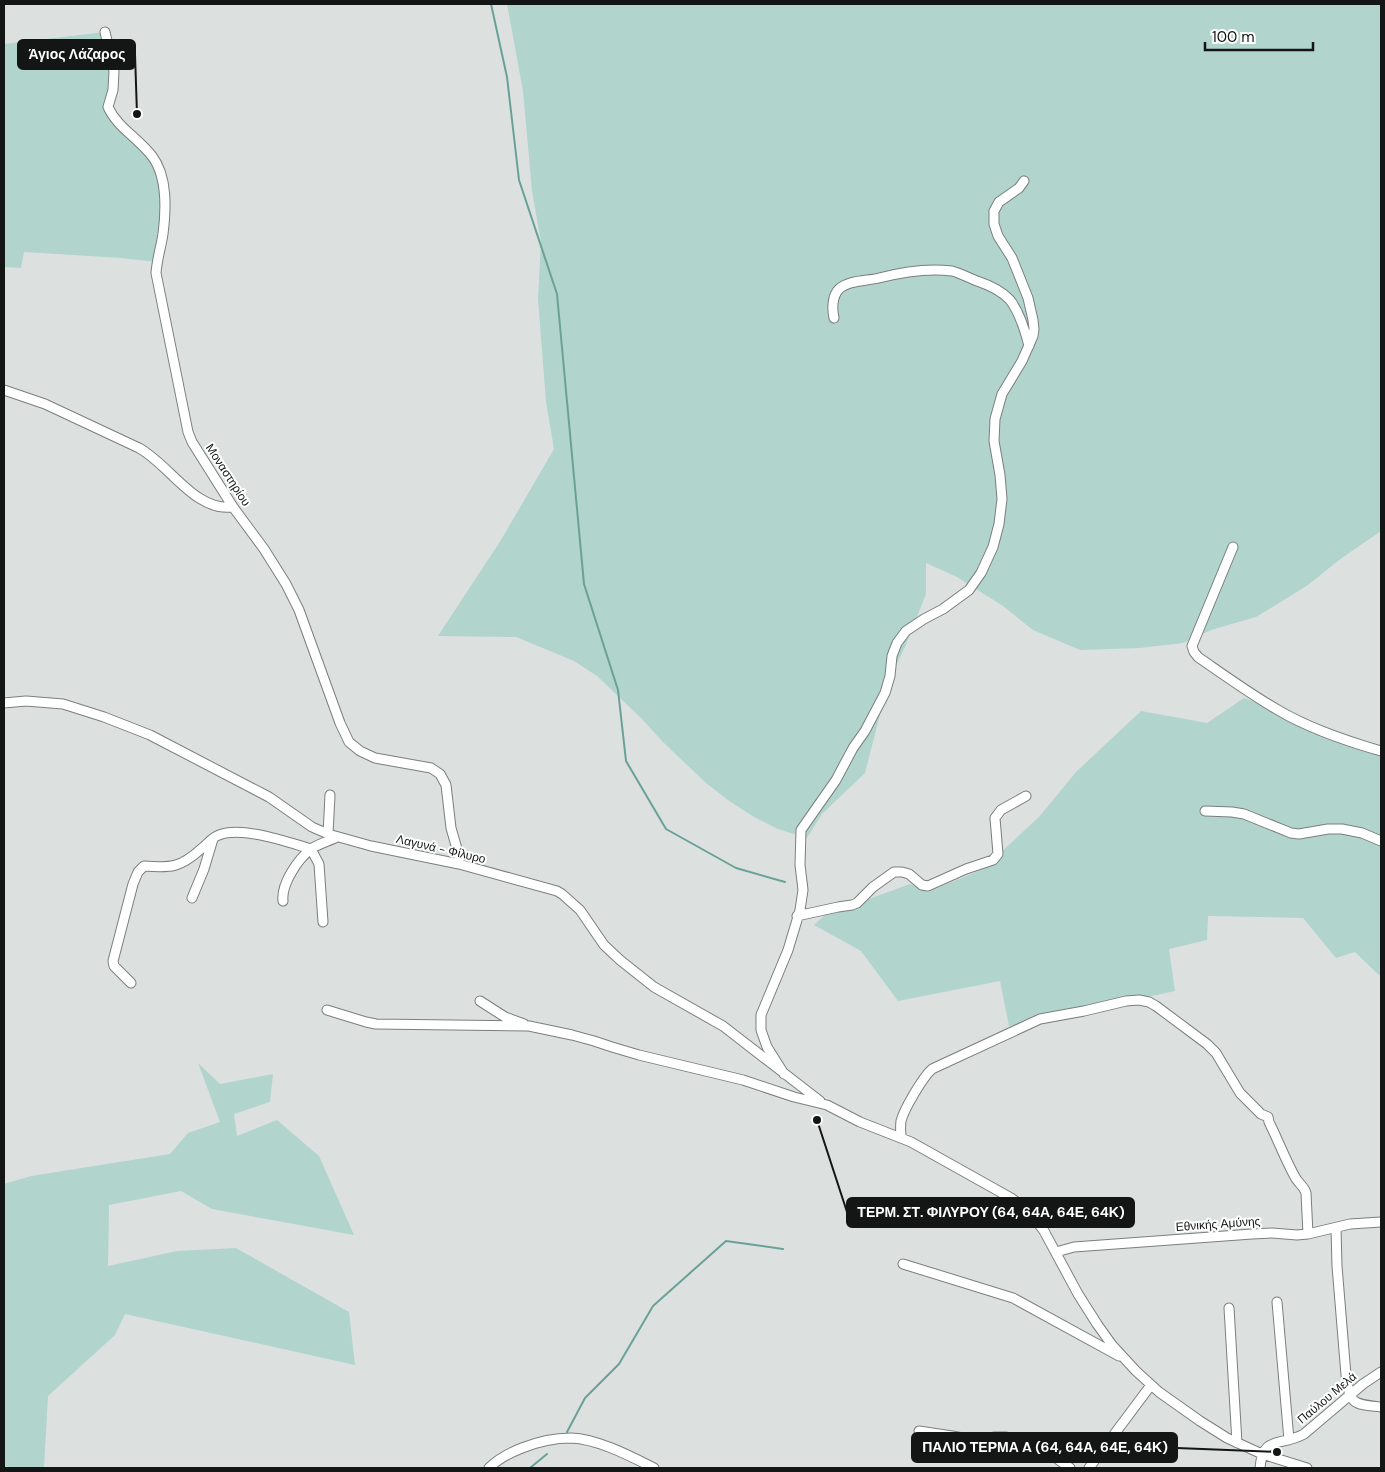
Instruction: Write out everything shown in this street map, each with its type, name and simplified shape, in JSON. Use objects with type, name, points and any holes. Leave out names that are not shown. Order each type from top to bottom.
[{"type":"street","name":"Μοναστηρίου","points":[[105,32],[114,70],[113,90],[108,107],[120,124],[152,156],[159,169],[162,181],[165,209],[163,234],[156,273],[188,432],[198,452],[233,507],[264,549],[294,598],[337,716],[349,742],[360,751],[375,758],[428,767],[438,772],[444,779],[451,828],[459,856],[459,864]]},
{"type":"street","points":[[784,1074],[768,1048],[761,1030],[761,1015],[788,950],[800,910],[802,890],[800,865],[801,830],[836,780],[885,694],[896,643],[906,631],[943,609],[969,590],[987,561],[993,547],[999,524],[1002,499],[994,441],[997,413],[1002,394],[1022,361],[1033,336],[1034,320],[1028,298],[1012,258],[998,236],[994,224],[994,211],[999,202],[1019,188],[1024,181]]},
{"type":"street","points":[[834,318],[832,309],[835,294],[851,282],[911,272],[953,271],[989,285],[1010,301],[1025,328],[1029,346]]},
{"type":"street","points":[[4,390],[44,404],[139,448],[154,458],[195,496],[220,508],[233,507]]},
{"type":"street","points":[[1233,547],[1192,646],[1194,652],[1198,657],[1279,711],[1333,735],[1381,751]]},
{"type":"street","name":"Λαγυνά - Φίλυρο","points":[[4,703],[26,701],[63,704],[104,717],[150,735],[269,797],[312,827],[332,836],[459,864],[562,894],[580,910],[604,945],[620,960],[660,990],[723,1026],[827,1105]]},
{"type":"street","points":[[283,900],[282,893],[289,875],[310,849],[332,836],[330,795]]},
{"type":"street","points":[[797,916],[857,903],[873,887],[894,872],[909,874],[922,885],[928,886],[966,869],[993,860],[998,854],[995,818],[1001,810],[1026,796]]},
{"type":"street","points":[[1205,811],[1244,814],[1290,834],[1342,829],[1362,833],[1381,841]]},
{"type":"street","points":[[131,983],[114,966],[112,960],[138,872],[144,866],[173,867],[183,864],[218,835],[232,832],[247,832],[310,849],[319,864],[323,922]]},
{"type":"street","points":[[192,898],[204,869],[213,838]]},
{"type":"street","points":[[901,1138],[904,1112],[926,1074],[932,1069],[1040,1019],[1126,1001],[1139,1000],[1149,1002],[1216,1053],[1240,1093],[1261,1114],[1268,1117],[1296,1180],[1306,1193],[1308,1234]]},
{"type":"street","points":[[480,1001],[505,1016],[529,1026],[587,1039],[827,1105],[860,1122],[923,1148],[1020,1204],[1033,1216],[1097,1324],[1112,1345],[1151,1385],[1200,1421],[1237,1443],[1262,1454],[1307,1468]]},
{"type":"street","points":[[327,1010],[376,1024],[529,1026]]},
{"type":"street","name":"Εθνικής Αμύνης","points":[[1056,1252],[1074,1247],[1193,1237],[1263,1233],[1308,1234],[1357,1224],[1381,1222]]},
{"type":"street","points":[[1336,1228],[1337,1266],[1346,1375],[1350,1396],[1357,1403],[1381,1408]]},
{"type":"street","points":[[903,1264],[1013,1298],[1126,1360]]},
{"type":"street","points":[[1277,1302],[1289,1440]]},
{"type":"street","points":[[1229,1308],[1237,1443]]},
{"type":"street","name":"Παύλου Μελά","points":[[1262,1454],[1272,1444],[1299,1437],[1308,1431],[1363,1384],[1381,1372]]},
{"type":"street","points":[[1089,1468],[1151,1385]]},
{"type":"street","points":[[919,1431],[979,1442],[994,1437],[1006,1437],[1052,1455],[1070,1468]]},
{"type":"street","points":[[489,1468],[503,1456],[529,1446],[550,1440],[572,1438],[604,1446],[654,1468]]},
{"type":"street","points":[[1260,1468],[1262,1454]]},
{"type":"green space","points":[[507,4],[1381,4],[1381,531],[1339,560],[1308,585],[1256,617],[1211,630],[1183,643],[1140,648],[1080,650],[1033,630],[1003,606],[957,577],[926,563],[926,594],[905,647],[889,680],[865,773],[822,814],[807,838],[778,829],[754,817],[728,800],[706,783],[597,676],[574,661],[516,637],[438,636],[501,540],[554,449],[546,402],[538,299],[541,242],[532,191],[523,91]]},
{"type":"green space","points":[[105,32],[114,71],[108,107],[152,156],[164,194],[157,262],[24,252],[21,268],[4,267],[4,44]]},
{"type":"green space","points":[[1244,698],[1381,746],[1381,977],[1355,952],[1336,958],[1303,918],[1208,916],[1207,940],[1169,949],[1175,991],[1009,1026],[1000,981],[898,1001],[861,951],[814,925],[825,915],[910,884],[928,892],[983,869],[1039,817],[1076,772],[1141,711],[1207,723]]},
{"type":"green space","points":[[198,1063],[220,1084],[273,1074],[270,1102],[234,1114],[237,1136],[277,1120],[319,1156],[354,1235],[212,1209],[181,1191],[109,1205],[108,1266],[177,1251],[236,1248],[349,1312],[355,1365],[125,1314],[115,1335],[48,1396],[44,1468],[4,1468],[4,1184],[31,1176],[170,1154],[188,1133],[220,1122]]},
{"type":"waterway","points":[[491,4],[507,77],[519,180],[557,294],[584,584],[618,690],[626,761],[666,829],[736,868],[785,882]]},
{"type":"waterway","points":[[567,1432],[585,1398],[619,1364],[653,1306],[726,1241],[783,1249]]},
{"type":"waterway","points":[[530,1468],[547,1454]]},
{"type":"place","name":"Άγιος Λάζαρος","points":[[137,114]]},
{"type":"place","name":"ΤΕΡΜ. ΣΤ. ΦΙΛΥΡΟΥ (64, 64Α, 64Ε, 64Κ)","points":[[817,1120]]},
{"type":"place","name":"ΠΑΛΙΟ ΤΕΡΜΑ A (64, 64Α, 64Ε, 64Κ)","points":[[1277,1452]]}]
